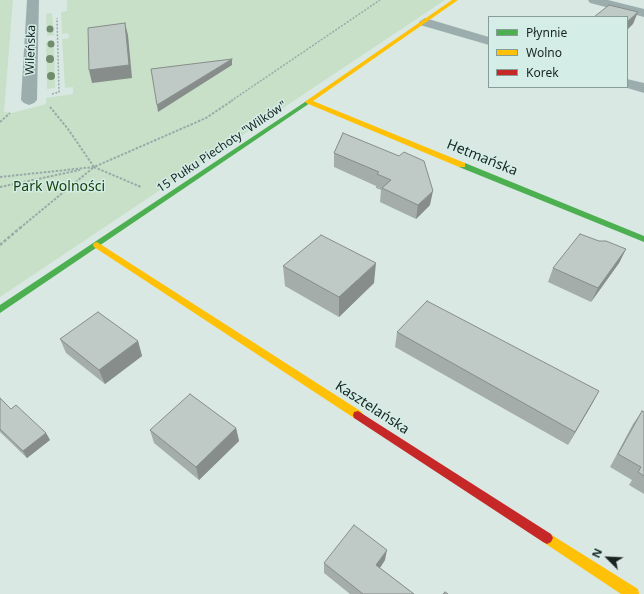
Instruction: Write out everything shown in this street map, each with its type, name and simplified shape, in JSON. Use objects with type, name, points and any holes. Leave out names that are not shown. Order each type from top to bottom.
[{"type":"street","name":"Wileńska","points":[[29,100],[33,0]]},
{"type":"street","name":"15 Pułku Piechoty \"Wilków\"","points":[[0,310],[309,102],[455,0]]},
{"type":"street","points":[[594,0],[644,13]]},
{"type":"street","points":[[425,22],[488,41]]},
{"type":"street","points":[[628,83],[644,88]]},
{"type":"street","name":"Hetmańska","points":[[309,102],[644,239]]},
{"type":"street","name":"Kasztelańska","points":[[97,245],[633,594]]},
{"type":"path","points":[[0,187],[94,167],[206,118],[380,0]]},
{"type":"path","points":[[29,100],[49,106],[68,129],[80,149],[94,167],[143,188]]},
{"type":"path","points":[[0,178],[94,167]]},
{"type":"path","points":[[0,245],[94,167]]},
{"type":"green space","name":"Park Wolności","points":[[0,0],[13,0],[4,112],[12,113],[46,104],[46,98],[73,94],[73,87],[65,88],[62,39],[69,38],[68,33],[62,34],[61,12],[67,11],[67,0],[445,0],[0,297]]},
{"type":"green space","points":[[52,13],[54,35],[47,36],[46,14]]},
{"type":"green space","points":[[54,41],[55,88],[47,89],[46,42]]},
{"type":"building","points":[[609,5],[638,12],[628,21],[628,16],[595,16]]},
{"type":"building","points":[[125,23],[129,65],[89,70],[88,28]]},
{"type":"building","points":[[232,59],[157,105],[151,69]]},
{"type":"building","points":[[343,133],[399,156],[404,152],[424,161],[433,191],[418,205],[382,188],[391,180],[377,174],[379,172],[334,153]]},
{"type":"building","points":[[580,234],[599,241],[606,241],[626,249],[598,288],[553,268]]},
{"type":"building","points":[[321,235],[376,263],[339,297],[283,266]]},
{"type":"building","points":[[427,301],[599,391],[575,432],[397,332]]},
{"type":"building","points":[[98,312],[138,341],[99,370],[60,339]]},
{"type":"building","points":[[190,394],[236,428],[196,467],[150,430]]},
{"type":"building","points":[[0,398],[11,409],[16,405],[46,433],[23,451],[0,429]]},
{"type":"building","points":[[642,411],[644,412],[644,476],[638,472],[641,467],[618,454]]},
{"type":"building","points":[[354,525],[387,550],[376,565],[414,594],[363,594],[324,563]]},
{"type":"traffic: fast","points":[[0,310],[308,102]]},
{"type":"traffic: fast","points":[[462,165],[644,239]]},
{"type":"traffic: slow","points":[[308,102],[455,0]]},
{"type":"traffic: slow","points":[[309,102],[462,165]]},
{"type":"traffic: slow","points":[[97,245],[358,415]]},
{"type":"traffic: slow","points":[[547,538],[633,594]]},
{"type":"traffic: jam","points":[[358,415],[547,538]]}]
